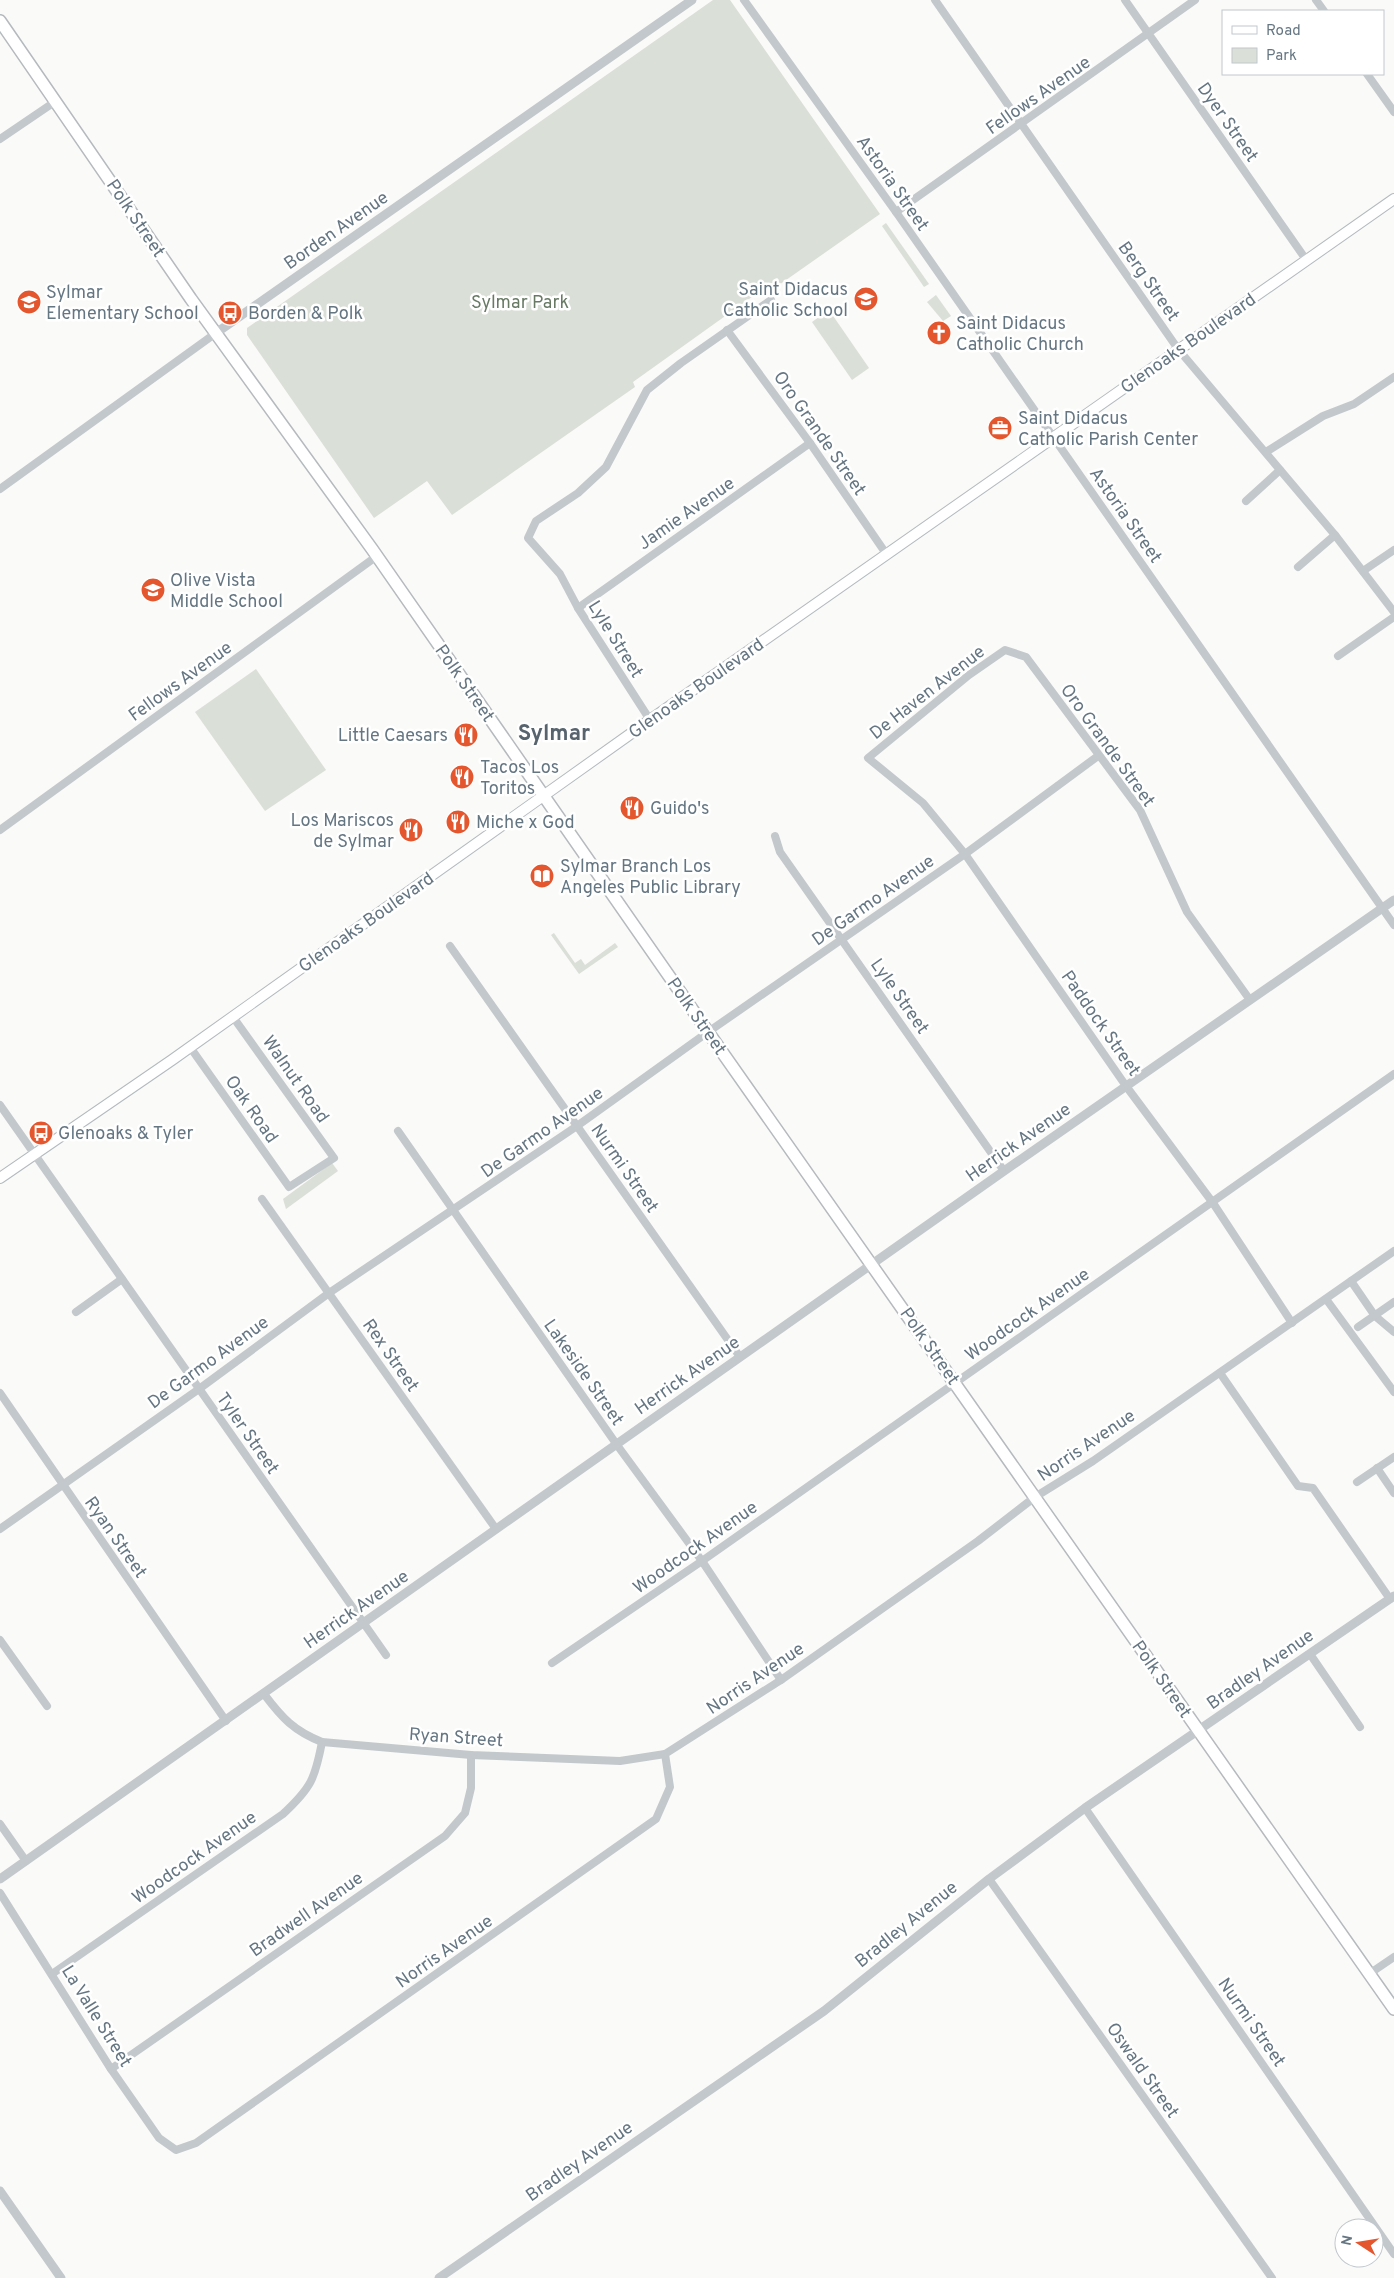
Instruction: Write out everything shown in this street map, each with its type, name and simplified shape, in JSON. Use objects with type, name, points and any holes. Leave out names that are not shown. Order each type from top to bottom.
[{"type":"main road","name":"Polk Street","points":[[0,21],[216,333],[377,556],[708,1032],[874,1265],[1394,2010]]},
{"type":"main road","name":"Glenoaks Boulevard","points":[[0,1178],[190,1047],[650,720],[1394,199]]},
{"type":"street","name":"Borden Avenue","points":[[0,489],[216,333],[692,0]]},
{"type":"street","name":"Astoria Street","points":[[744,0],[896,212],[1394,925]]},
{"type":"street","name":"Berg Street","points":[[935,0],[1178,349],[1335,535],[1394,612]]},
{"type":"street","name":"Dyer Street","points":[[1124,0],[1306,261]]},
{"type":"street","name":"Fellows Avenue","points":[[896,212],[1023,124],[1195,0]]},
{"type":"street","points":[[1368,75],[1394,112]]},
{"type":"street","points":[[0,139],[56,101]]},
{"type":"street","points":[[727,330],[770,300]]},
{"type":"street","name":"Oro Grande Street","points":[[727,330],[810,443],[887,555]]},
{"type":"street","name":"Lyle Street","points":[[650,720],[578,608],[560,574],[528,538],[536,521],[578,493],[606,467],[647,390],[727,330]]},
{"type":"street","points":[[1266,452],[1323,416],[1354,404],[1394,377]]},
{"type":"street","name":"Jamie Avenue","points":[[578,608],[810,443]]},
{"type":"street","points":[[1246,501],[1280,470]]},
{"type":"street","points":[[1298,567],[1335,535]]},
{"type":"street","points":[[1363,571],[1394,550]]},
{"type":"street","name":"Fellows Avenue","points":[[0,830],[377,556]]},
{"type":"street","points":[[1338,656],[1394,618]]},
{"type":"street","name":"Oro Grande Street","points":[[1005,650],[1026,657],[1140,810],[1187,912],[1250,1000]]},
{"type":"street","name":"De Haven Avenue","points":[[868,758],[969,674],[1005,650]]},
{"type":"street","name":"De Garmo Avenue","points":[[0,1529],[61,1484],[199,1389],[329,1293],[454,1211],[577,1126],[708,1032],[965,854],[1098,756]]},
{"type":"street","name":"Paddock Street","points":[[868,758],[923,803],[965,854],[1126,1086],[1213,1203],[1292,1323]]},
{"type":"street","name":"Lyle Street","points":[[775,836],[780,852],[843,939],[1004,1171]]},
{"type":"street","name":"Herrick Avenue","points":[[0,1879],[365,1624],[496,1529],[874,1265],[1004,1171],[1394,900]]},
{"type":"street","name":"Nurmi Street","points":[[450,946],[740,1357]]},
{"type":"street","name":"Walnut Road","points":[[233,1016],[334,1158],[289,1187]]},
{"type":"street","name":"Oak Road","points":[[190,1047],[289,1187]]},
{"type":"street","name":"Woodcock Avenue","points":[[552,1664],[1213,1203],[1394,1074]]},
{"type":"street","name":"Tyler Street","points":[[0,1105],[386,1655]]},
{"type":"street","name":"Lakeside Street","points":[[398,1131],[617,1445],[702,1561],[781,1680]]},
{"type":"street","name":"Rex Street","points":[[262,1199],[496,1529]]},
{"type":"street","name":"Norris Avenue","points":[[176,2150],[196,2143],[656,1819],[670,1787],[665,1754],[781,1680],[978,1541],[1035,1498],[1093,1461],[1394,1251]]},
{"type":"street","points":[[76,1312],[122,1279]]},
{"type":"street","points":[[1351,1281],[1374,1316],[1394,1332]]},
{"type":"street","points":[[1326,1299],[1394,1392]]},
{"type":"street","points":[[1358,1327],[1394,1302]]},
{"type":"street","points":[[1220,1373],[1290,1476],[1298,1486],[1313,1488],[1392,1597]]},
{"type":"street","name":"Ryan Street","points":[[0,1393],[226,1721]]},
{"type":"street","points":[[1356,1482],[1394,1457]]},
{"type":"street","points":[[1377,1468],[1394,1493]]},
{"type":"street","name":"Bradley Avenue","points":[[439,2278],[824,2011],[990,1878],[1085,1808],[1392,1597]]},
{"type":"street","points":[[0,1640],[47,1706]]},
{"type":"street","points":[[1310,1654],[1360,1727]]},
{"type":"street","name":"Ryan Street","points":[[264,1694],[282,1717],[301,1734],[322,1742],[471,1754],[620,1761],[665,1754]]},
{"type":"street","name":"Woodcock Avenue","points":[[52,1974],[283,1814],[304,1795],[317,1770],[322,1742]]},
{"type":"street","name":"Bradwell Avenue","points":[[111,2069],[445,1836],[466,1813],[471,1788],[471,1754]]},
{"type":"street","name":"Nurmi Street","points":[[1085,1808],[1394,2254]]},
{"type":"street","points":[[0,1824],[26,1861]]},
{"type":"street","name":"Oswald Street","points":[[990,1878],[1272,2278]]},
{"type":"street","name":"La Valle Street","points":[[0,1893],[111,2069],[159,2138],[176,2150]]},
{"type":"street","points":[[1369,1974],[1394,1957]]},
{"type":"street","points":[[0,2191],[61,2278]]},
{"type":"green space","name":"Sylmar Park","points":[[713,0],[730,0],[880,214],[769,292],[763,289],[633,382],[635,387],[452,515],[427,481],[374,518],[247,335],[247,328]]},
{"type":"green space","points":[[886,223],[929,284],[924,287],[882,226]]},
{"type":"green space","points":[[936,295],[951,316],[943,321],[927,302]]},
{"type":"green space","points":[[829,310],[869,368],[852,380],[812,322]]},
{"type":"green space","points":[[256,669],[326,770],[265,811],[195,712]]},
{"type":"green space","points":[[554,933],[575,963],[581,959],[585,965],[615,943],[618,947],[579,974],[551,935]]},
{"type":"green space","points":[[332,1163],[338,1171],[286,1209],[283,1199]]},
{"type":"place","name":"Saint Didacus Catholic School","points":[[866,299]]},
{"type":"place","name":"Sylmar Elementary School","points":[[29,302]]},
{"type":"place","name":"Borden & Polk","points":[[230,313]]},
{"type":"place","name":"Saint Didacus Catholic Church","points":[[939,333]]},
{"type":"place","name":"Saint Didacus Catholic Parish Center","points":[[1000,428]]},
{"type":"place","name":"Olive Vista Middle School","points":[[153,590]]},
{"type":"place","name":"Little Caesars","points":[[466,735]]},
{"type":"place","name":"Tacos Los Toritos","points":[[462,777]]},
{"type":"place","name":"Guido's","points":[[632,808]]},
{"type":"place","name":"Miche x God","points":[[458,822]]},
{"type":"place","name":"Los Mariscos de Sylmar","points":[[411,830]]},
{"type":"place","name":"Sylmar Branch Los Angeles Public Library","points":[[542,876]]},
{"type":"place","name":"Glenoaks & Tyler","points":[[41,1133]]},
{"type":"district","name":"Sylmar","points":[[554,732]]}]
